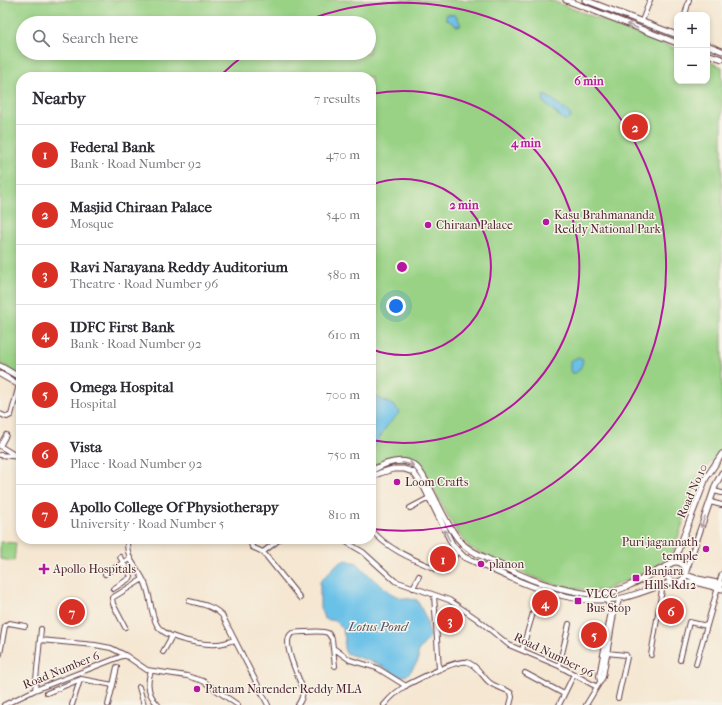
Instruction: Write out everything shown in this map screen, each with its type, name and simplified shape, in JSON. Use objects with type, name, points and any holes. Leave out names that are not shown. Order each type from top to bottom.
[{"type":"main road","points":[[566,0],[674,42]]},
{"type":"main road","points":[[585,0],[674,34]]},
{"type":"main road","points":[[710,46],[720,49]]},
{"type":"main road","points":[[710,55],[722,59]]},
{"type":"main road","points":[[0,366],[16,375]]},
{"type":"main road","points":[[0,374],[16,383]]},
{"type":"main road","name":"Road No 10","points":[[674,561],[706,478],[722,454]]},
{"type":"main road","points":[[376,468],[384,464],[397,462],[412,464],[418,468],[453,532],[460,541],[469,550],[524,578],[574,592],[592,594],[612,592],[667,566],[674,561],[681,563],[686,568],[686,573],[683,579],[677,582],[668,579],[665,573],[667,566]]},
{"type":"main road","points":[[376,474],[393,469],[404,469],[413,472],[429,498],[457,552],[464,557],[504,575],[543,590],[573,598],[606,600],[620,598],[663,584],[677,582],[695,582],[720,586]]},
{"type":"main road","name":"Road No 10","points":[[686,573],[710,502],[722,473]]},
{"type":"main road","points":[[504,575],[507,569]]},
{"type":"main road","points":[[686,573],[698,579],[720,586]]},
{"type":"main road","points":[[573,598],[574,592]]},
{"type":"street","points":[[642,21],[650,0]]},
{"type":"street","points":[[686,12],[689,0]]},
{"type":"street","points":[[0,414],[7,418],[11,415],[16,398]]},
{"type":"street","points":[[6,435],[0,446],[15,456]]},
{"type":"street","points":[[0,454],[15,456]]},
{"type":"street","points":[[714,492],[722,493]]},
{"type":"street","points":[[410,508],[429,498]]},
{"type":"street","points":[[710,502],[722,505]]},
{"type":"street","points":[[376,533],[404,554],[441,571],[446,572],[448,570],[457,552]]},
{"type":"street","points":[[127,544],[129,559],[144,579],[155,622],[162,631],[172,636],[195,642],[218,644],[235,640]]},
{"type":"street","points":[[251,544],[252,547],[263,552],[300,598]]},
{"type":"street","points":[[263,552],[273,544]]},
{"type":"street","name":"Road Number 96","points":[[349,544],[363,552],[395,581],[449,600],[477,619],[508,644],[559,666],[597,687]]},
{"type":"street","points":[[120,557],[131,576],[115,588],[121,592]]},
{"type":"street","points":[[105,574],[129,559]]},
{"type":"street","points":[[696,664],[720,586],[722,574]]},
{"type":"street","points":[[413,588],[419,576]]},
{"type":"street","points":[[124,627],[113,604],[112,598],[144,579]]},
{"type":"street","points":[[651,655],[663,584]]},
{"type":"street","points":[[434,595],[439,669]]},
{"type":"street","points":[[586,705],[603,677],[614,614],[620,598]]},
{"type":"street","points":[[600,681],[599,676],[611,612],[610,606],[606,600]]},
{"type":"street","points":[[189,601],[217,610],[225,620],[268,705]]},
{"type":"street","points":[[522,650],[533,613]]},
{"type":"street","points":[[680,660],[689,622],[707,626]]},
{"type":"street","points":[[0,654],[1,633],[5,626],[9,624],[25,626]]},
{"type":"street","points":[[559,666],[569,624]]},
{"type":"street","points":[[35,690],[41,629]]},
{"type":"street","points":[[298,705],[302,699],[302,687],[293,667],[290,654],[290,636],[294,633],[325,632],[330,635],[332,639],[335,666]]},
{"type":"street","points":[[163,652],[172,636]]},
{"type":"street","points":[[40,640],[111,648],[125,655],[143,668],[151,671],[187,676],[203,681],[238,705]]},
{"type":"street","points":[[333,648],[350,660],[377,668],[406,686]]},
{"type":"street","points":[[608,653],[626,655],[627,657],[618,698]]},
{"type":"street","name":"Road Number 6","points":[[4,705],[35,690],[125,655]]},
{"type":"street","points":[[384,705],[390,698],[406,686],[439,669],[466,662],[475,667],[490,683],[511,693],[512,697],[510,705]]},
{"type":"street","points":[[108,705],[117,667]]},
{"type":"street","points":[[151,671],[148,680],[148,687],[158,705]]},
{"type":"street","points":[[525,673],[564,694]]},
{"type":"street","points":[[559,705],[574,674]]},
{"type":"street","points":[[47,693],[83,679],[113,685]]},
{"type":"street","points":[[72,705],[80,680]]},
{"type":"street","points":[[139,686],[144,705]]},
{"type":"green space","name":"Kasu Brahmananda Reddy National Park","points":[[0,0],[550,0],[674,48],[674,84],[710,84],[710,62],[722,67],[722,449],[700,477],[694,489],[674,550],[664,561],[649,570],[603,591],[592,591],[553,584],[527,575],[470,548],[457,532],[421,467],[410,460],[403,459],[390,460],[376,465],[376,72],[16,72],[16,373],[0,363]]},
{"type":"green space","points":[[0,542],[16,543],[14,561],[0,559]]},
{"type":"water","points":[[447,14],[455,15],[461,25],[457,26],[446,19]]},
{"type":"water","points":[[544,95],[552,99],[570,114],[571,118],[565,121],[543,102]]},
{"type":"water","points":[[578,358],[583,360],[581,367],[576,373],[571,373],[570,361]]},
{"type":"water","points":[[376,397],[394,406],[400,412],[387,426],[376,443]]},
{"type":"water","name":"Lotus Pond","points":[[346,560],[357,563],[374,580],[394,595],[402,598],[417,600],[426,618],[430,637],[418,651],[418,661],[407,675],[400,677],[378,664],[346,653],[344,647],[345,638],[340,626],[335,621],[324,618],[320,607],[320,582],[337,564]]},
{"type":"place","name":"Masjid Chiraan Palace","points":[[635,127]]},
{"type":"place","name":"Kasu Brahmananda Reddy National Park","points":[[546,222]]},
{"type":"place","name":"Chiraan Palace","points":[[428,225]]},
{"type":"place","name":"Loom Crafts","points":[[397,482]]},
{"type":"place","name":"Puri jagannath temple","points":[[706,549]]},
{"type":"place","name":"Federal Bank","points":[[443,559]]},
{"type":"place","name":"planon","points":[[481,564]]},
{"type":"place","name":"Apollo Hospitals","points":[[44,569]]},
{"type":"place","name":"Banjara Hills Rd12","points":[[636,578]]},
{"type":"place","name":"VLCC Bus Stop","points":[[578,601]]},
{"type":"place","name":"IDFC First Bank","points":[[545,603]]},
{"type":"place","name":"Vista","points":[[671,611]]},
{"type":"place","name":"Apollo College Of Physiotherapy","points":[[72,612]]},
{"type":"place","name":"Ravi Narayana Reddy Auditorium","points":[[450,620]]},
{"type":"place","name":"Omega Hospital","points":[[594,635]]},
{"type":"place","name":"Patnam Narender Reddy MLA","points":[[197,689]]}]
